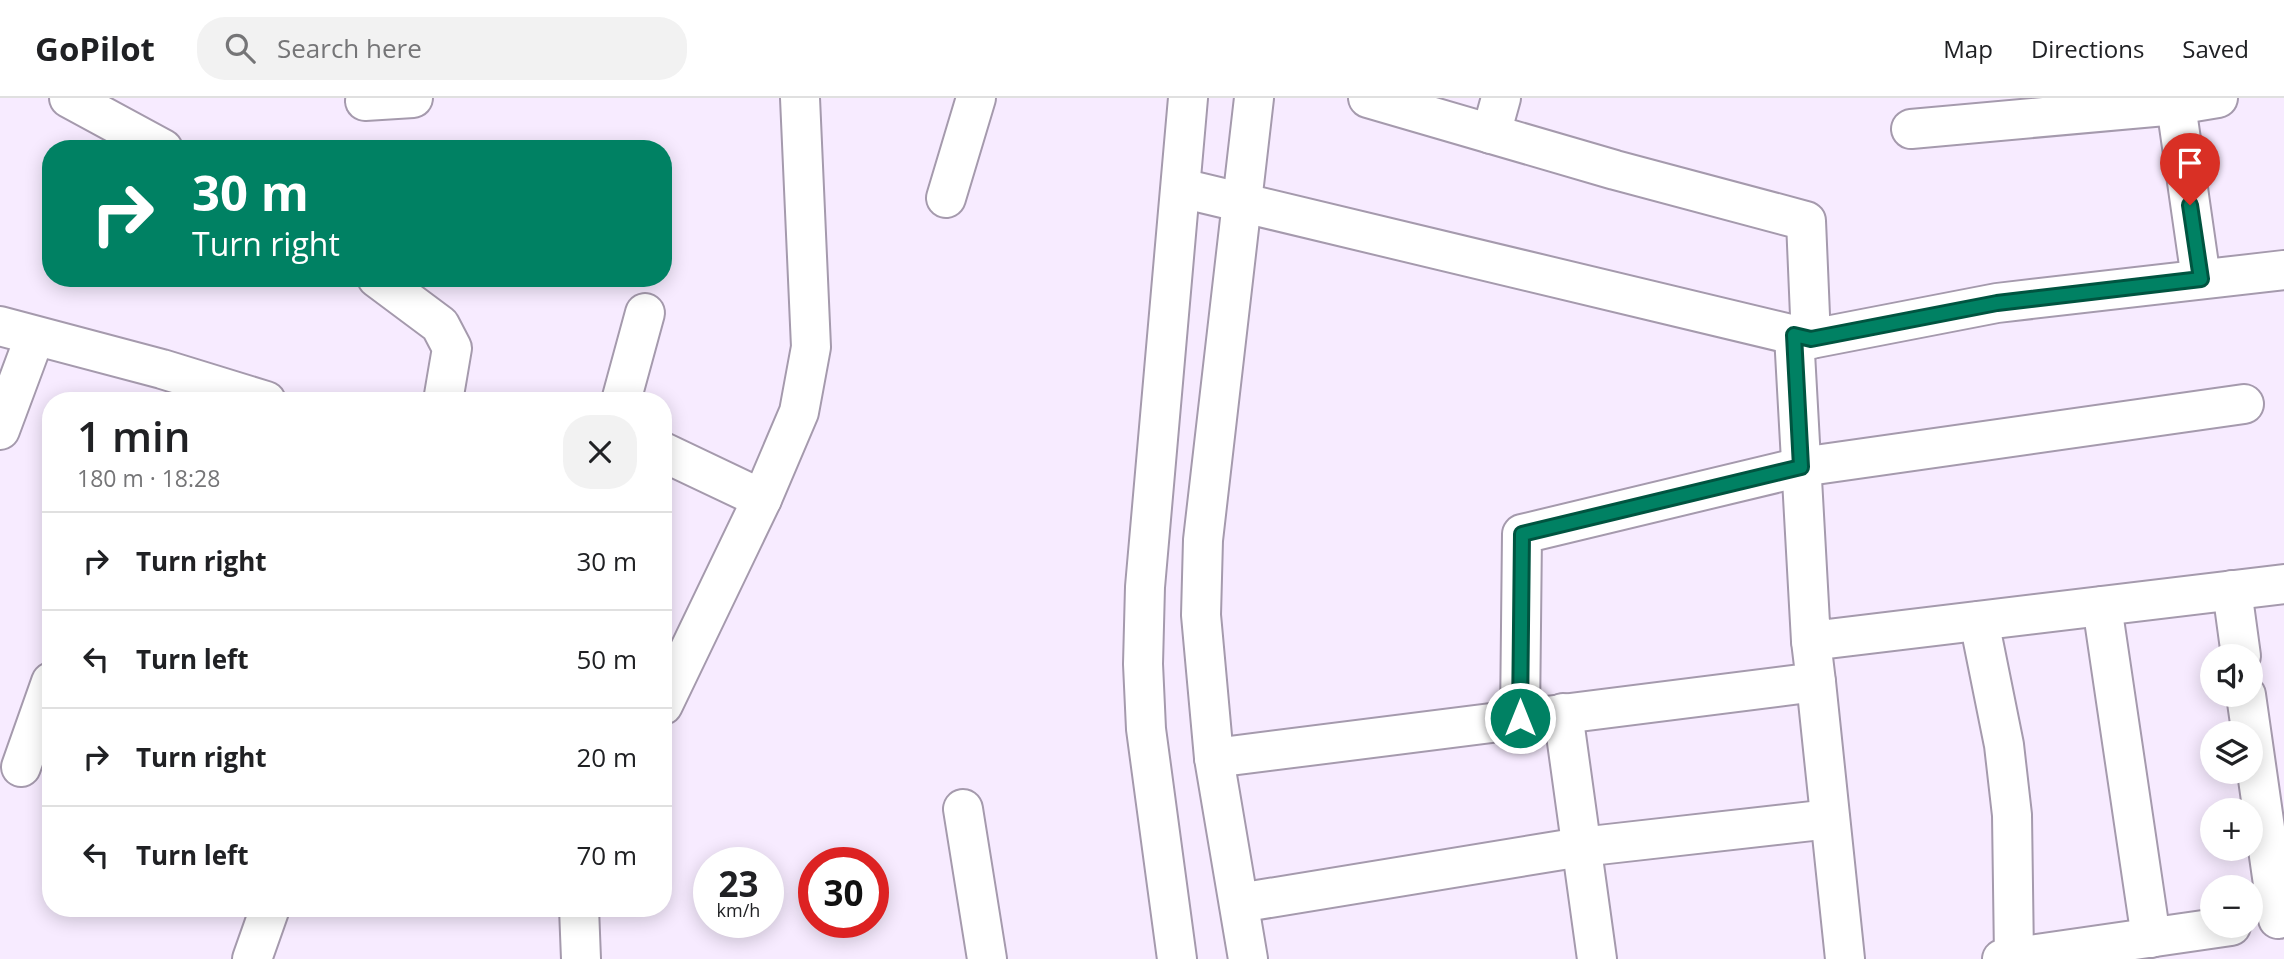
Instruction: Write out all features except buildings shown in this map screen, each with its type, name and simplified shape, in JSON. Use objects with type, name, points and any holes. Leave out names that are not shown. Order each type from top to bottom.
[{"type":"street","points":[[68,98],[146,140]]},
{"type":"street","points":[[365,101],[413,98]]},
{"type":"street","points":[[672,686],[762,499],[799,412],[811,347],[800,98]]},
{"type":"street","points":[[946,198],[976,98]]},
{"type":"street","points":[[1177,959],[1146,729],[1143,664],[1145,587],[1188,98]]},
{"type":"street","points":[[1248,959],[1213,758],[1201,615],[1203,540],[1254,98]]},
{"type":"street","points":[[1368,98],[1496,116],[1615,170],[1806,221],[1801,467],[1811,641],[1845,959]]},
{"type":"street","points":[[1911,129],[2176,105],[2218,98]]},
{"type":"street","points":[[2176,105],[2201,279]]},
{"type":"street","points":[[1181,188],[1803,337],[1997,303],[2284,270]]},
{"type":"street","points":[[389,287],[440,325],[452,348],[445,392]]},
{"type":"street","points":[[623,392],[645,313]]},
{"type":"street","points":[[0,430],[18,331],[156,385],[204,392]]},
{"type":"street","points":[[1520,718],[1522,534],[1801,467],[2244,404]]},
{"type":"street","points":[[672,456],[762,499]]},
{"type":"street","points":[[1811,641],[2284,584]]},
{"type":"street","points":[[2232,590],[2239,644]]},
{"type":"street","points":[[2102,606],[2151,938]]},
{"type":"street","points":[[1979,621],[2004,745],[2012,815],[2008,958],[2200,931]]},
{"type":"street","points":[[1213,758],[1816,682]]},
{"type":"street","points":[[2247,707],[2271,920]]},
{"type":"street","points":[[24,768],[42,711]]},
{"type":"street","points":[[1563,713],[1597,959]]},
{"type":"street","points":[[962,809],[987,959]]},
{"type":"street","points":[[1238,903],[1581,847],[1830,819]]},
{"type":"street","points":[[252,959],[267,917]]},
{"type":"street","points":[[579,917],[581,959]]},
{"type":"route","points":[[1520,718],[1522,534],[1801,467],[1794,335],[1811,339],[1997,303],[2201,279],[2190,205]]}]
